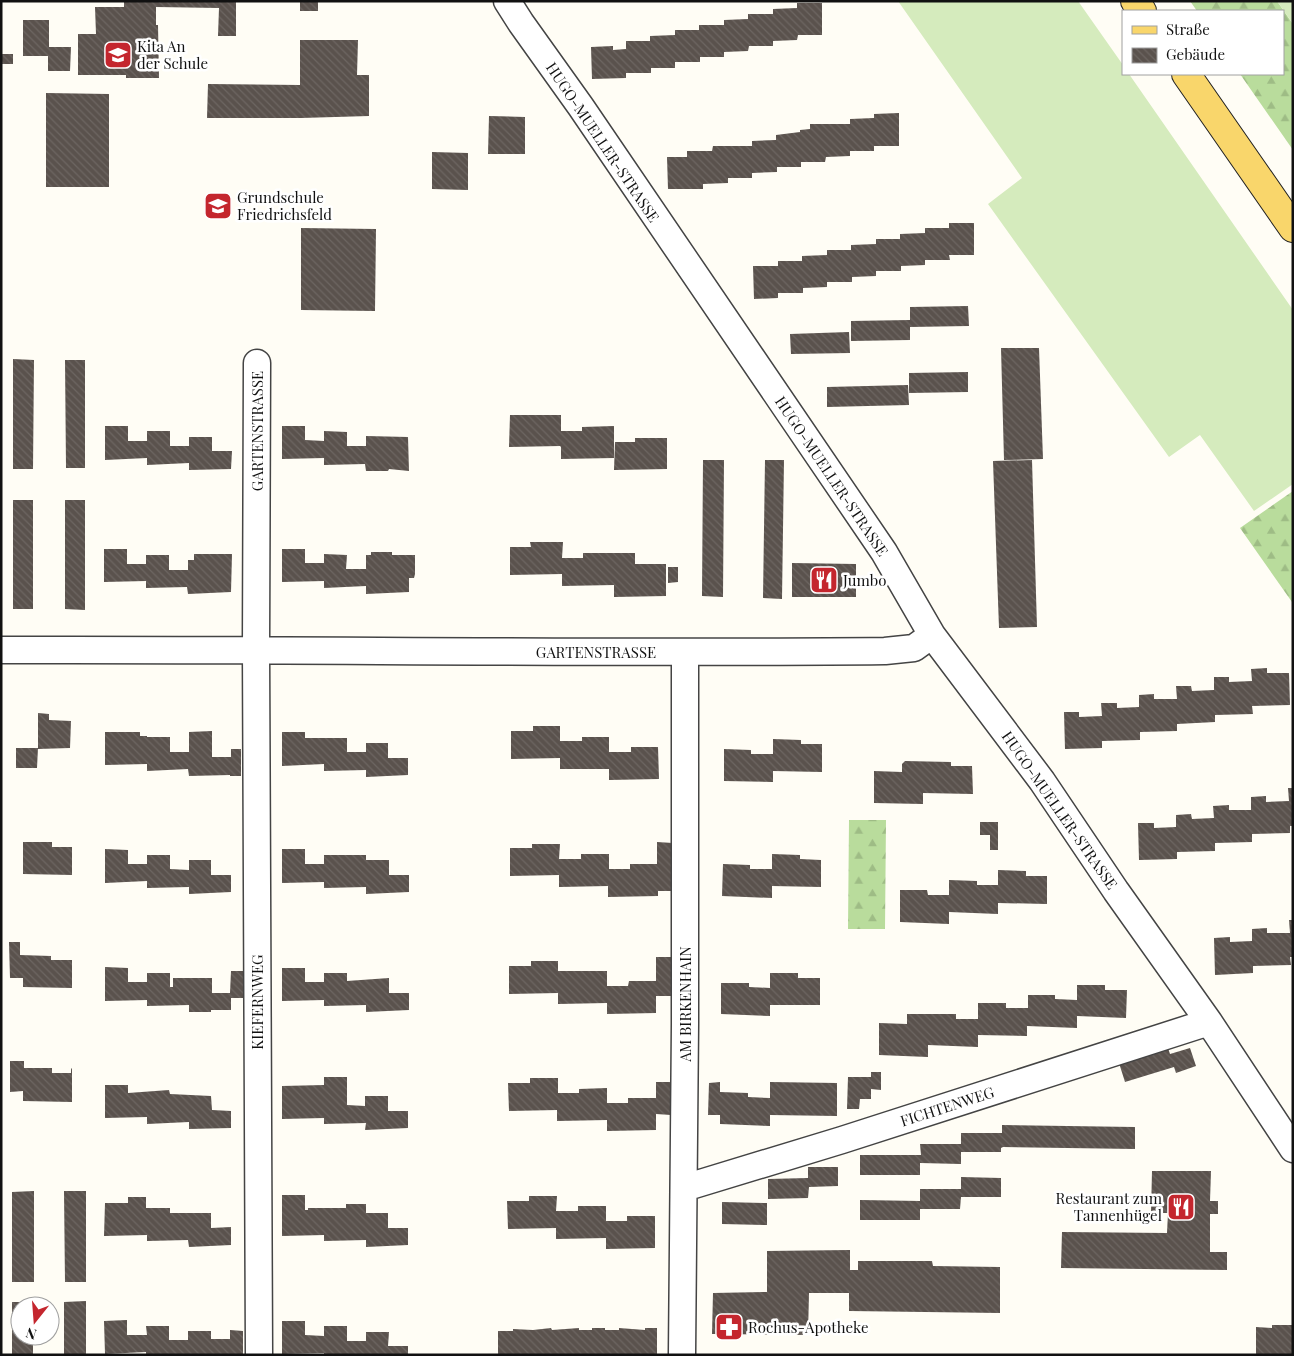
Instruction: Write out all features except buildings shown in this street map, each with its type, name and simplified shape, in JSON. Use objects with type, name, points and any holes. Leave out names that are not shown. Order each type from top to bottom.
[{"type":"main road","points":[[1187,75],[1293,228]]},
{"type":"street","name":"HUGO-MUELLER-STRASSE","points":[[507,1],[884,552],[932,635],[962,672],[1042,780],[1116,891],[1209,1022],[1293,1149]]},
{"type":"street","name":"GARTENSTRASSE","points":[[256,649],[258,363]]},
{"type":"street","name":"GARTENSTRASSE","points":[[1,650],[256,649],[885,652],[914,648],[932,635]]},
{"type":"street","name":"KIEFERNWEG","points":[[256,649],[259,1355]]},
{"type":"street","name":"AM BIRKENHAIN","points":[[682,1355],[686,1024],[685,652]]},
{"type":"street","name":"FICHTENWEG","points":[[684,1188],[842,1140],[1209,1022]]},
{"type":"green space","points":[[898,1],[1078,1],[1122,64],[1122,75],[1130,75],[1293,310],[1293,484],[1254,511],[1200,435],[1169,457],[988,204],[1022,178]]},
{"type":"green space","points":[[1190,1],[1277,1],[1283,10],[1196,10]]},
{"type":"green space","points":[[1277,1],[1293,1],[1293,24],[1284,10]]},
{"type":"green space","points":[[1284,11],[1293,24],[1293,150],[1241,75],[1284,75]]},
{"type":"green space","points":[[1293,491],[1293,601],[1292,602],[1240,528]]},
{"type":"green space","points":[[849,820],[886,820],[885,929],[848,929]]},
{"type":"place","name":"Kita An der Schule","points":[[118,55]]},
{"type":"place","name":"Grundschule Friedrichsfeld","points":[[218,206]]},
{"type":"place","name":"Jumbo","points":[[824,580]]},
{"type":"place","name":"Restaurant zum Tannenhügel","points":[[1181,1207]]},
{"type":"place","name":"Rochus-Apotheke","points":[[729,1327]]}]
